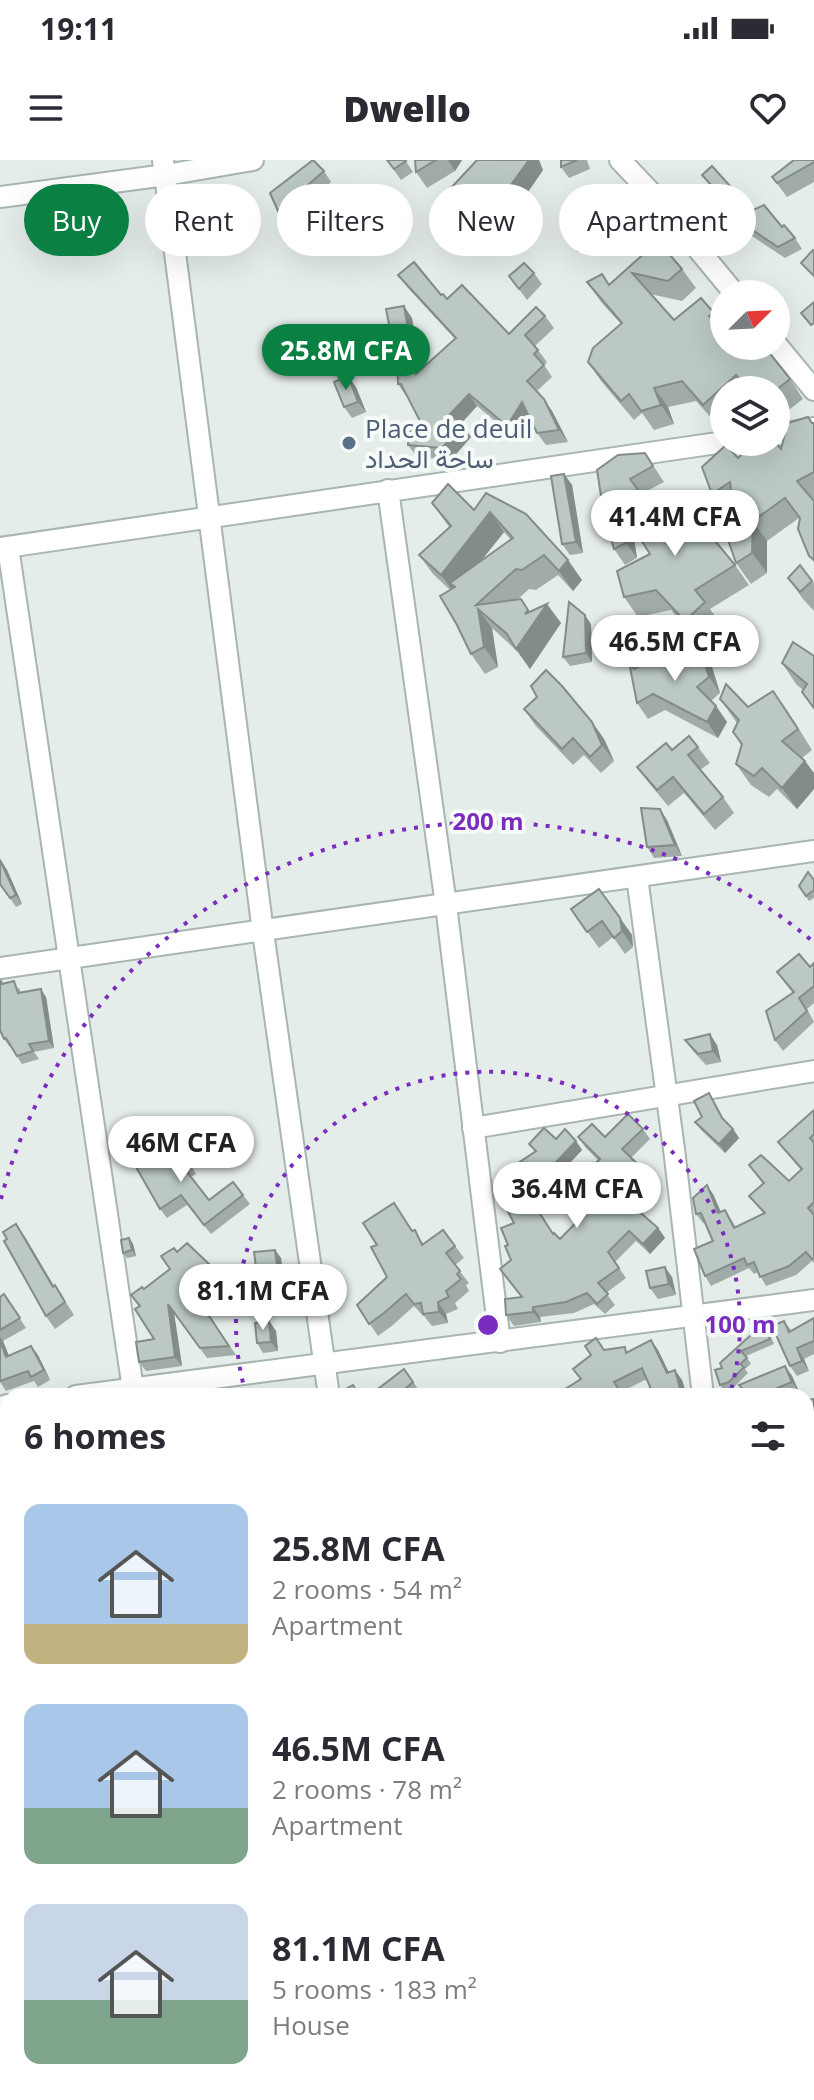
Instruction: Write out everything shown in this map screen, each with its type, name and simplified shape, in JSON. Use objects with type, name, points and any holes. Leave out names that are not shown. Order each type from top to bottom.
[{"type":"street","points":[[0,197],[164,168],[253,160]]},
{"type":"street","points":[[620,160],[656,198],[723,280]]},
{"type":"street","points":[[164,168],[263,932],[328,1388]]},
{"type":"street","points":[[789,360],[814,390]]},
{"type":"street","points":[[790,432],[814,428]]},
{"type":"street","points":[[132,1388],[4,547],[710,444]]},
{"type":"street","points":[[388,490],[446,905],[500,1342]]},
{"type":"street","points":[[0,968],[814,851]]},
{"type":"street","points":[[637,877],[702,1388]]},
{"type":"street","points":[[473,1128],[814,1071]]},
{"type":"street","points":[[159,1388],[325,1362],[814,1300]]},
{"type":"building","points":[[313,160],[324,171],[309,184],[282,184]]},
{"type":"building","points":[[387,160],[405,160],[406,161],[394,169]]},
{"type":"building","points":[[415,160],[436,160],[416,172]]},
{"type":"building","points":[[477,160],[529,160],[511,184],[455,184]]},
{"type":"building","points":[[561,160],[577,160],[561,167]]},
{"type":"building","points":[[794,160],[814,162],[777,183],[772,177]]},
{"type":"building","points":[[712,166],[728,184],[710,184],[702,175]]},
{"type":"building","points":[[277,188],[277,209],[270,193]]},
{"type":"building","points":[[764,205],[795,238],[778,247],[756,232],[756,209]]},
{"type":"building","points":[[814,251],[814,276],[801,263]]},
{"type":"building","points":[[641,256],[671,256],[682,269],[668,281],[632,273],[674,320],[701,298],[710,308],[710,360],[775,360],[788,376],[710,376],[710,399],[703,405],[682,381],[654,388],[661,405],[641,411],[629,394],[621,401],[588,362],[593,348],[622,323],[587,282],[602,274],[609,285]]},
{"type":"building","points":[[414,262],[447,299],[462,285],[509,334],[536,307],[545,316],[525,335],[538,350],[534,354],[544,365],[527,381],[544,399],[559,430],[537,433],[522,402],[507,426],[469,394],[450,414],[462,425],[442,448],[408,445],[409,432],[422,425],[401,384],[398,384],[397,350],[394,350],[386,309],[404,306],[416,374],[456,338],[398,275]]},
{"type":"building","points":[[524,263],[534,273],[519,289],[509,276]]},
{"type":"building","points":[[814,302],[814,323],[811,325],[801,313]]},
{"type":"building","points":[[348,376],[358,402],[344,407],[334,382]]},
{"type":"building","points":[[808,417],[814,423],[814,472],[797,481],[814,501],[814,560],[809,556],[798,529],[800,518],[785,498],[753,521],[752,553],[736,563],[726,534],[735,528],[730,482],[712,494],[702,467],[714,456],[790,456],[790,422]]},
{"type":"building","points":[[645,453],[653,466],[630,479],[641,494],[630,502],[620,504],[626,543],[614,549],[604,515],[597,470],[618,455]]},
{"type":"building","points":[[564,474],[576,542],[562,544],[551,476]]},
{"type":"building","points":[[448,484],[474,510],[486,493],[526,514],[568,560],[559,571],[544,555],[522,570],[516,569],[476,605],[521,599],[528,610],[525,614],[547,604],[516,649],[507,634],[478,609],[484,647],[471,654],[440,596],[455,587],[450,583],[513,538],[490,512],[441,575],[419,555],[451,526],[432,503]]},
{"type":"building","points":[[675,492],[735,565],[695,590],[705,602],[685,621],[656,590],[624,597],[617,571],[650,554],[633,527]]},
{"type":"building","points":[[800,565],[812,581],[800,592],[788,578]]},
{"type":"building","points":[[569,602],[585,615],[586,653],[563,657]]},
{"type":"building","points":[[793,642],[814,656],[814,708],[802,692],[807,684],[782,663]]},
{"type":"building","points":[[701,651],[709,677],[697,687],[716,706],[707,722],[653,694],[637,703],[629,662],[634,669],[650,661]]},
{"type":"building","points":[[546,670],[592,722],[602,745],[590,757],[573,738],[562,749],[524,709],[537,697],[531,686]]},
{"type":"building","points":[[726,684],[748,707],[773,691],[798,729],[782,741],[805,761],[782,788],[762,768],[754,776],[736,764],[742,744],[733,732],[739,720],[720,699]]},
{"type":"building","points":[[689,736],[698,747],[688,755],[723,797],[704,814],[673,777],[657,790],[637,767],[666,743],[672,750]]},
{"type":"building","points":[[641,808],[660,809],[675,845],[647,847]]},
{"type":"building","points":[[0,860],[16,895],[10,898],[0,884]]},
{"type":"building","points":[[808,872],[814,880],[814,890],[806,896],[799,886]]},
{"type":"building","points":[[599,889],[620,918],[622,931],[614,938],[602,921],[587,932],[571,909]]},
{"type":"building","points":[[799,954],[810,967],[814,963],[814,986],[799,998],[807,1011],[775,1040],[766,1011],[794,992],[777,972]]},
{"type":"building","points":[[1,981],[2,984],[14,981],[18,993],[41,989],[49,1041],[29,1044],[33,1051],[17,1056],[4,1039],[0,1030]]},
{"type":"building","points":[[710,1034],[713,1051],[698,1054],[685,1040]]},
{"type":"building","points":[[709,1093],[722,1118],[733,1129],[719,1144],[695,1122],[702,1117],[694,1101]]},
{"type":"building","points":[[814,1110],[814,1134],[810,1138],[814,1143],[814,1202],[808,1208],[814,1215],[814,1258],[806,1252],[789,1266],[760,1277],[754,1262],[747,1265],[744,1258],[705,1276],[694,1249],[713,1241],[701,1213],[696,1214],[693,1198],[707,1185],[718,1213],[725,1210],[734,1228],[765,1213],[749,1196],[764,1183],[749,1165],[761,1155],[789,1181],[802,1169],[778,1142]]},
{"type":"building","points":[[628,1114],[643,1129],[622,1149],[649,1175],[626,1200],[658,1228],[643,1244],[629,1231],[608,1252],[619,1268],[598,1283],[608,1294],[597,1304],[587,1293],[566,1302],[533,1307],[533,1312],[506,1315],[505,1299],[522,1297],[500,1269],[511,1260],[501,1228],[514,1223],[505,1206],[528,1195],[553,1234],[560,1239],[602,1196],[582,1176],[600,1159],[578,1137],[592,1124],[605,1137]]},
{"type":"building","points":[[544,1128],[556,1139],[565,1129],[576,1141],[519,1199],[510,1191],[516,1182],[508,1170],[536,1151],[529,1144]]},
{"type":"building","points":[[179,1146],[190,1165],[184,1168],[209,1200],[233,1182],[243,1195],[204,1225],[181,1195],[160,1209],[132,1160],[150,1149],[156,1158]]},
{"type":"building","points":[[394,1203],[412,1231],[415,1230],[422,1245],[443,1230],[455,1246],[446,1253],[460,1271],[457,1274],[461,1279],[446,1291],[449,1297],[438,1302],[439,1312],[423,1314],[421,1303],[414,1304],[406,1294],[369,1324],[357,1305],[387,1277],[371,1247],[377,1245],[363,1223]]},
{"type":"building","points":[[16,1224],[65,1302],[46,1316],[4,1241],[7,1239],[3,1232]]},
{"type":"building","points":[[129,1238],[132,1250],[123,1253],[121,1240]]},
{"type":"building","points":[[187,1243],[211,1266],[183,1287],[200,1309],[203,1307],[229,1346],[200,1348],[168,1304],[175,1357],[139,1362],[136,1342],[154,1339],[135,1309],[140,1306],[131,1295],[170,1269],[161,1256],[174,1248],[177,1252]]},
{"type":"building","points":[[275,1250],[279,1281],[258,1283],[254,1252]]},
{"type":"building","points":[[665,1267],[669,1284],[650,1288],[646,1271]]},
{"type":"building","points":[[4,1294],[20,1318],[0,1330],[0,1297]]},
{"type":"building","points":[[814,1318],[814,1341],[797,1348],[802,1361],[790,1366],[772,1326],[784,1321],[789,1332]]},
{"type":"building","points":[[269,1321],[271,1342],[257,1343],[255,1323]]},
{"type":"building","points":[[765,1327],[770,1339],[741,1351],[747,1358],[740,1364],[744,1367],[729,1382],[720,1385],[715,1370],[722,1368],[720,1363],[751,1333]]},
{"type":"building","points":[[596,1338],[604,1350],[625,1347],[626,1353],[651,1340],[667,1373],[675,1370],[680,1388],[651,1388],[642,1368],[614,1382],[618,1388],[567,1388],[581,1379],[573,1369],[591,1355],[585,1346]]},
{"type":"building","points":[[0,1341],[6,1357],[31,1346],[44,1370],[31,1377],[28,1371],[0,1381]]},
{"type":"building","points":[[785,1366],[792,1382],[777,1388],[742,1388],[739,1385]]},
{"type":"building","points":[[404,1369],[413,1382],[406,1388],[379,1388]]},
{"type":"place","name":"Place de deuil ساحة الحداد","points":[[349,443]]}]
